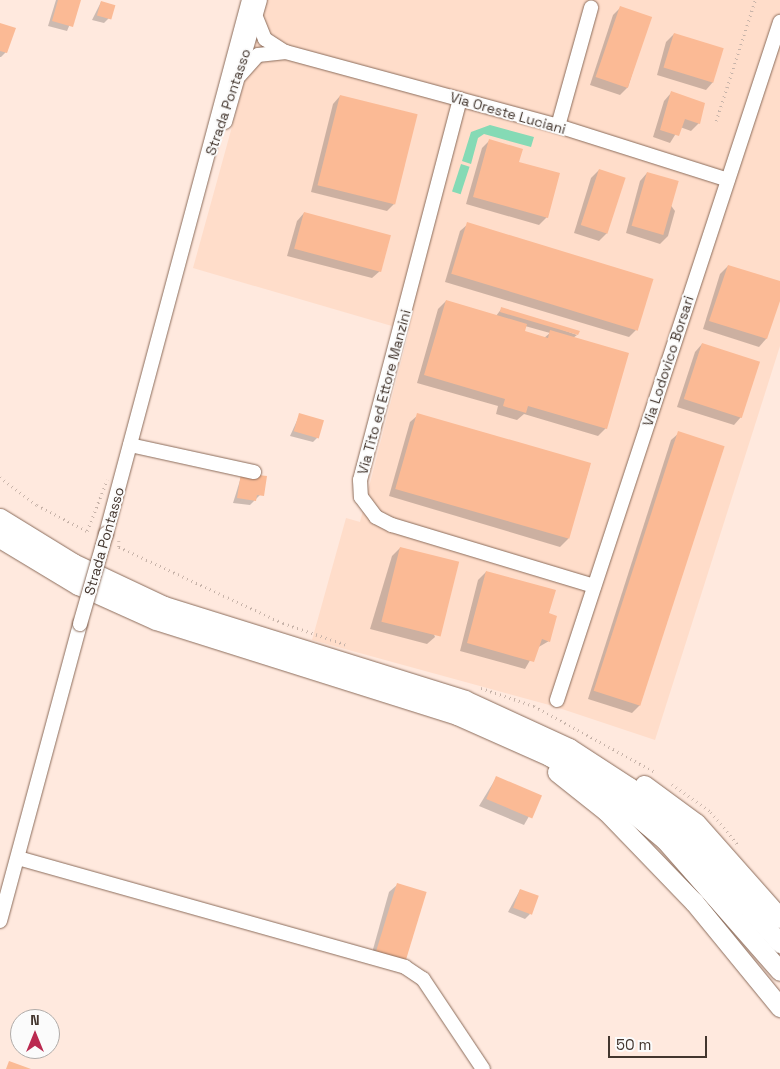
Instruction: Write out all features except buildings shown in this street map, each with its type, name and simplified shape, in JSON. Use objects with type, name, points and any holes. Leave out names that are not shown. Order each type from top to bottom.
[{"type":"highway","points":[[0,518],[73,563],[164,606],[488,717],[581,754],[645,800],[713,864],[780,943]]},
{"type":"highway","points":[[0,538],[78,584],[170,626],[488,717],[532,722],[591,751],[656,792],[696,823],[780,918]]},
{"type":"highway","points":[[488,717],[632,810],[692,866],[780,971]]},
{"type":"highway","points":[[488,717],[606,811],[694,902],[780,1006]]},
{"type":"street","name":"Strada Pontasso","points":[[208,161],[240,75],[255,3]]},
{"type":"street","name":"Strada Pontasso","points":[[0,921],[80,624],[112,532],[122,474],[208,161],[218,113],[255,3]]},
{"type":"street","name":"Via Oreste Luciani","points":[[255,3],[263,36],[286,52],[558,126],[728,180]]},
{"type":"street","points":[[558,126],[591,8]]},
{"type":"street","name":"Via Lodovico Borsari","points":[[557,700],[780,22]]},
{"type":"street","name":"Strada Pontasso","points":[[247,38],[286,52]]},
{"type":"street","name":"Strada Pontasso","points":[[218,113],[247,38]]},
{"type":"street","name":"Via Oreste Luciani","points":[[240,75],[258,55],[286,52]]},
{"type":"street","name":"Via Tito ed Ettore Manzini","points":[[460,99],[360,480],[361,497],[376,517],[392,525],[594,586]]},
{"type":"street","points":[[130,445],[254,472]]},
{"type":"street","points":[[18,858],[405,967],[423,979],[483,1069]]},
{"type":"path","points":[[716,121],[755,0]]},
{"type":"path","points":[[0,477],[37,505],[87,531],[104,481],[122,474]]},
{"type":"path","points":[[112,532],[119,547],[283,623],[350,646]]},
{"type":"path","points":[[470,685],[534,706],[640,761],[711,812],[742,850]]},
{"type":"shaded area","points":[[267,0],[780,0],[780,346],[655,740],[553,706],[312,640],[346,518],[360,522],[409,331],[193,268]]},
{"type":"green space","points":[[490,125],[534,137],[531,147],[484,134],[478,138],[471,164],[462,161],[471,132]]},
{"type":"green space","points":[[461,164],[470,167],[461,194],[452,192]]}]
